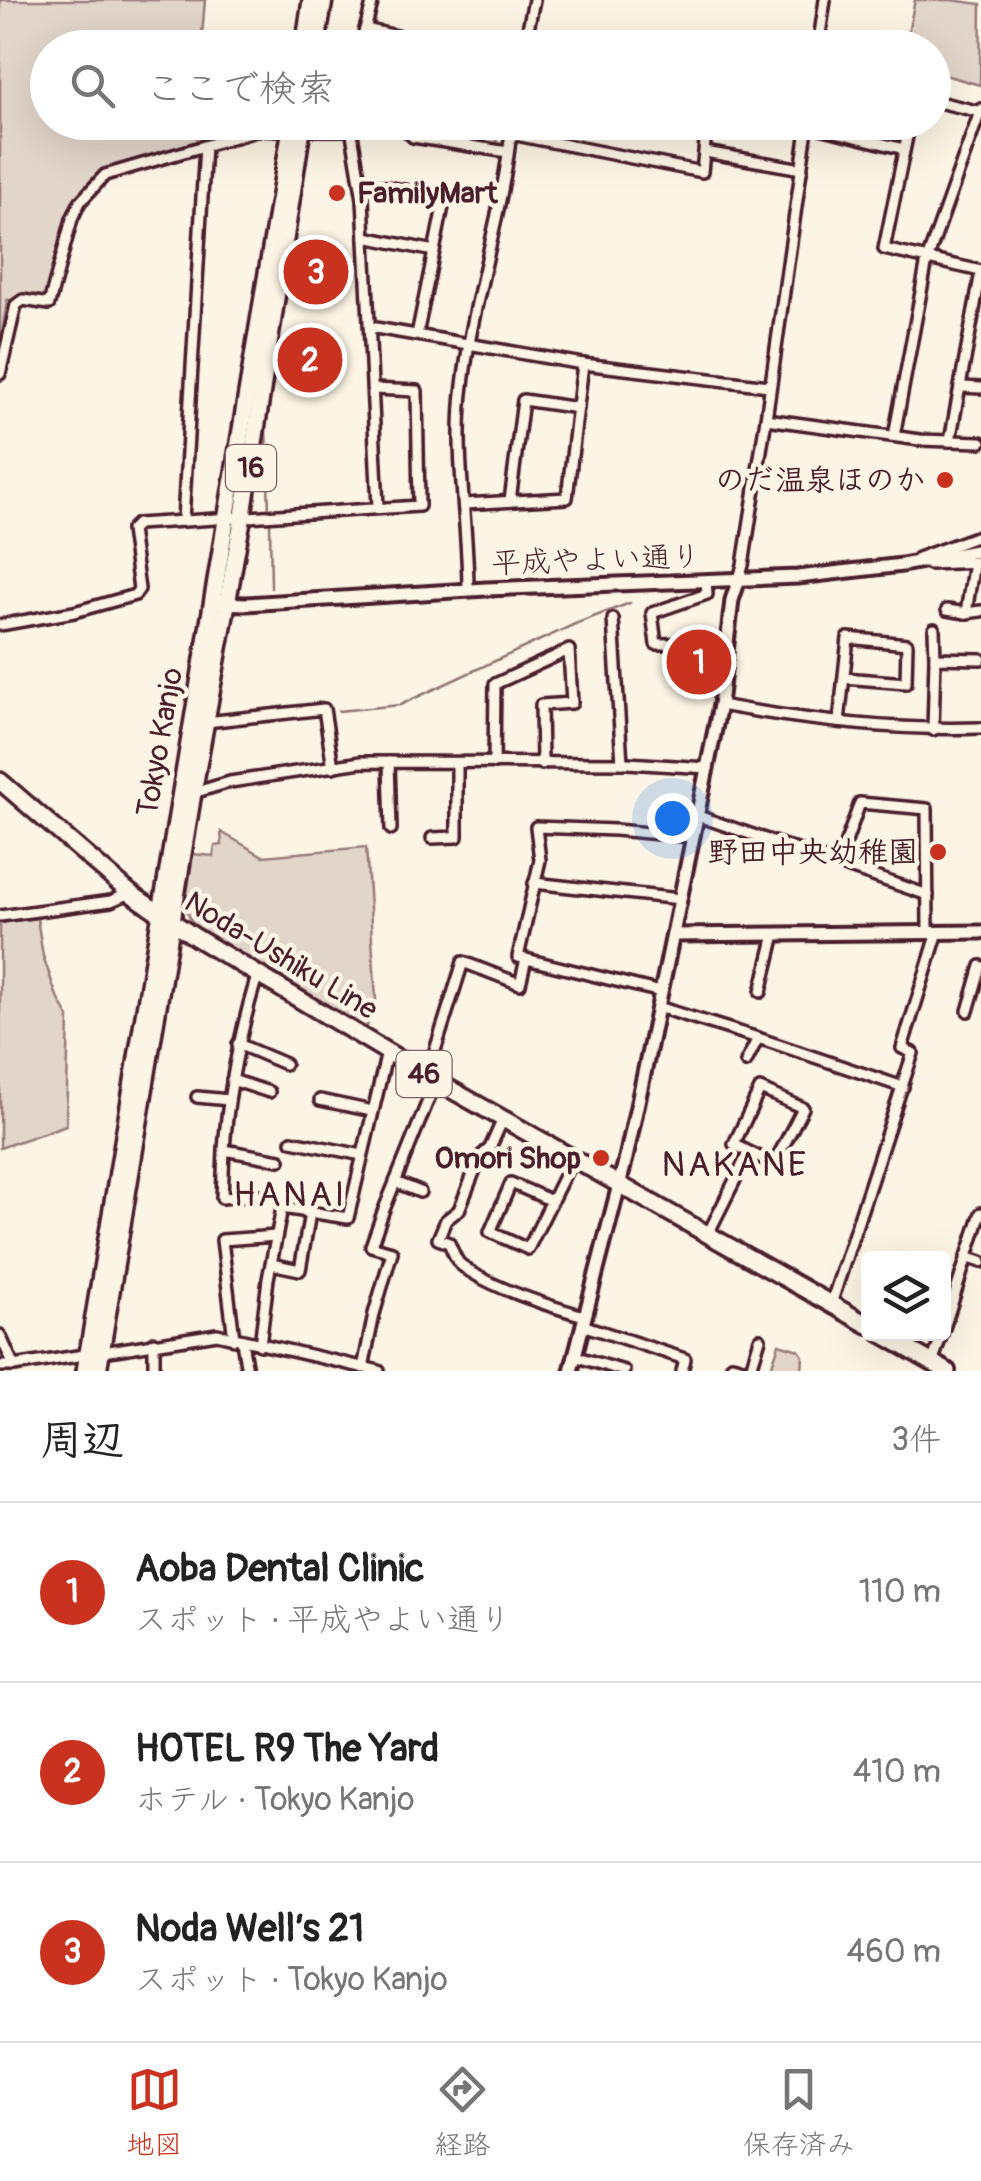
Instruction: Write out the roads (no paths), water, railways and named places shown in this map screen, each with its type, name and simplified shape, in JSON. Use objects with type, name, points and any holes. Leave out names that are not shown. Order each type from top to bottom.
[{"type":"main road","points":[[307,30],[311,0]]},
{"type":"main road","points":[[319,30],[324,0]]},
{"type":"main road","name":"Tokyo Kanjo","points":[[98,1371],[91,1359],[235,516],[295,140]]},
{"type":"main road","name":"Tokyo Kanjo","points":[[166,918],[206,722],[219,602]]},
{"type":"main road","name":"Noda-Ushiku Line","points":[[0,781],[130,893],[258,976],[861,1322]]},
{"type":"main road","points":[[893,1341],[937,1368]]},
{"type":"street","points":[[369,30],[366,29],[374,0]]},
{"type":"street","points":[[527,30],[534,0]]},
{"type":"street","points":[[821,30],[826,0]]},
{"type":"street","points":[[894,436],[927,260],[981,111],[951,105]]},
{"type":"street","points":[[0,374],[16,305],[24,300],[49,304],[72,219],[80,202],[104,174],[226,140]]},
{"type":"street","points":[[353,140],[365,237],[378,507]]},
{"type":"street","points":[[432,140],[508,152]]},
{"type":"street","points":[[468,590],[460,410],[509,140]]},
{"type":"street","points":[[540,140],[702,172],[706,140]]},
{"type":"street","points":[[570,1371],[618,1184],[708,768],[732,600],[743,566],[766,420],[806,140]]},
{"type":"street","points":[[869,140],[904,149]]},
{"type":"street","points":[[906,140],[884,249],[981,271],[950,441]]},
{"type":"street","points":[[183,520],[206,146]]},
{"type":"street","points":[[705,152],[802,169]]},
{"type":"street","points":[[361,183],[445,197],[417,334]]},
{"type":"street","points":[[365,237],[434,251]]},
{"type":"street","points":[[370,327],[583,364],[770,386]]},
{"type":"street","points":[[464,504],[567,498],[583,364]]},
{"type":"street","points":[[962,387],[981,388]]},
{"type":"street","points":[[0,625],[74,612],[135,595],[139,590],[131,530],[137,524],[419,506],[417,391],[372,389]]},
{"type":"street","points":[[510,501],[523,400],[578,408]]},
{"type":"street","points":[[766,420],[920,440],[981,442]]},
{"type":"street","points":[[902,565],[981,534]]},
{"type":"street","name":"平成やよい通り","points":[[219,602],[827,574],[981,550]]},
{"type":"street","points":[[902,565],[978,562],[966,613]]},
{"type":"street","points":[[706,581],[707,594],[652,614],[656,644],[728,643]]},
{"type":"street","points":[[947,610],[981,611]]},
{"type":"street","points":[[613,620],[622,763]]},
{"type":"street","points":[[933,730],[934,630]]},
{"type":"street","points":[[840,722],[844,678],[848,638],[906,644],[906,684],[844,678]]},
{"type":"street","points":[[494,763],[495,684],[569,650],[572,702],[541,706],[542,764]]},
{"type":"street","points":[[935,658],[981,659]]},
{"type":"street","points":[[720,705],[840,722],[933,730],[981,728]]},
{"type":"street","points":[[206,722],[324,709],[333,766]]},
{"type":"street","points":[[193,793],[230,782],[333,766],[389,762],[622,763],[708,768]]},
{"type":"street","points":[[389,762],[391,829]]},
{"type":"street","points":[[432,838],[456,837],[457,762]]},
{"type":"street","points":[[831,1304],[913,1053],[902,1048],[933,932],[928,895],[927,809],[860,803],[838,864]]},
{"type":"street","points":[[698,816],[928,895]]},
{"type":"street","points":[[661,992],[518,957],[540,860],[536,827],[693,838]]},
{"type":"street","points":[[534,883],[680,899]]},
{"type":"street","points":[[0,916],[111,900],[130,893]]},
{"type":"street","points":[[673,935],[981,932]]},
{"type":"street","points":[[761,992],[775,934]]},
{"type":"street","points":[[363,1368],[392,1252],[371,1246],[432,1078],[463,962],[520,984],[526,959]]},
{"type":"street","points":[[968,1010],[981,966]]},
{"type":"street","points":[[258,976],[232,1080],[222,1198],[259,1195]]},
{"type":"street","points":[[658,1007],[902,1087]]},
{"type":"street","points":[[746,1062],[758,1038]]},
{"type":"street","points":[[238,1044],[286,1064]]},
{"type":"street","points":[[260,1345],[282,1208],[348,1218],[387,1052]]},
{"type":"street","points":[[232,1080],[268,1092]]},
{"type":"street","points":[[760,1089],[803,1108],[774,1164],[749,1152],[734,1144],[760,1089]]},
{"type":"street","points":[[197,1097],[229,1100]]},
{"type":"street","points":[[320,1100],[372,1111]]},
{"type":"street","points":[[503,1119],[490,1148],[480,1157],[458,1210],[446,1220],[438,1238],[449,1243],[458,1263],[478,1276],[685,1359],[682,1371]]},
{"type":"street","points":[[292,1141],[362,1154]]},
{"type":"street","points":[[224,1150],[280,1160]]},
{"type":"street","points":[[708,1234],[749,1152]]},
{"type":"street","points":[[552,1201],[511,1183],[485,1230],[528,1249],[552,1201],[572,1158]]},
{"type":"street","points":[[395,1182],[420,1192]]},
{"type":"street","points":[[271,1264],[300,1270],[310,1212]]},
{"type":"street","points":[[951,1305],[981,1213]]},
{"type":"street","points":[[247,1371],[238,1340],[222,1240],[276,1236]]},
{"type":"street","points":[[966,1257],[981,1262]]},
{"type":"street","points":[[0,1366],[91,1359],[154,1342],[218,1334],[336,1366],[378,1371]]},
{"type":"street","points":[[0,1335],[14,1366]]},
{"type":"street","points":[[732,1365],[750,1370],[760,1339]]},
{"type":"street","points":[[937,1368],[941,1341]]},
{"type":"street","points":[[154,1342],[154,1371]]},
{"type":"street","points":[[574,1356],[624,1371]]},
{"type":"waterway","points":[[266,429],[269,510]]},
{"type":"waterway","points":[[270,520],[271,588]]},
{"type":"waterway","points":[[338,711],[400,705],[575,624],[630,603]]},
{"type":"place","name":"FamilyMart","points":[[337,193]]},
{"type":"place","name":"Noda Well’s 21","points":[[316,272]]},
{"type":"place","name":"HOTEL R9 The Yard","points":[[310,360]]},
{"type":"place","name":"のだ温泉ほのか","points":[[945,480]]},
{"type":"place","name":"Aoba Dental Clinic","points":[[699,662]]},
{"type":"place","name":"野田中央幼稚園","points":[[938,852]]},
{"type":"place","name":"Omori Shop","points":[[601,1158]]},
{"type":"district","name":"NAKANE","points":[[735,1165]]},
{"type":"district","name":"HANAI","points":[[290,1195]]}]
